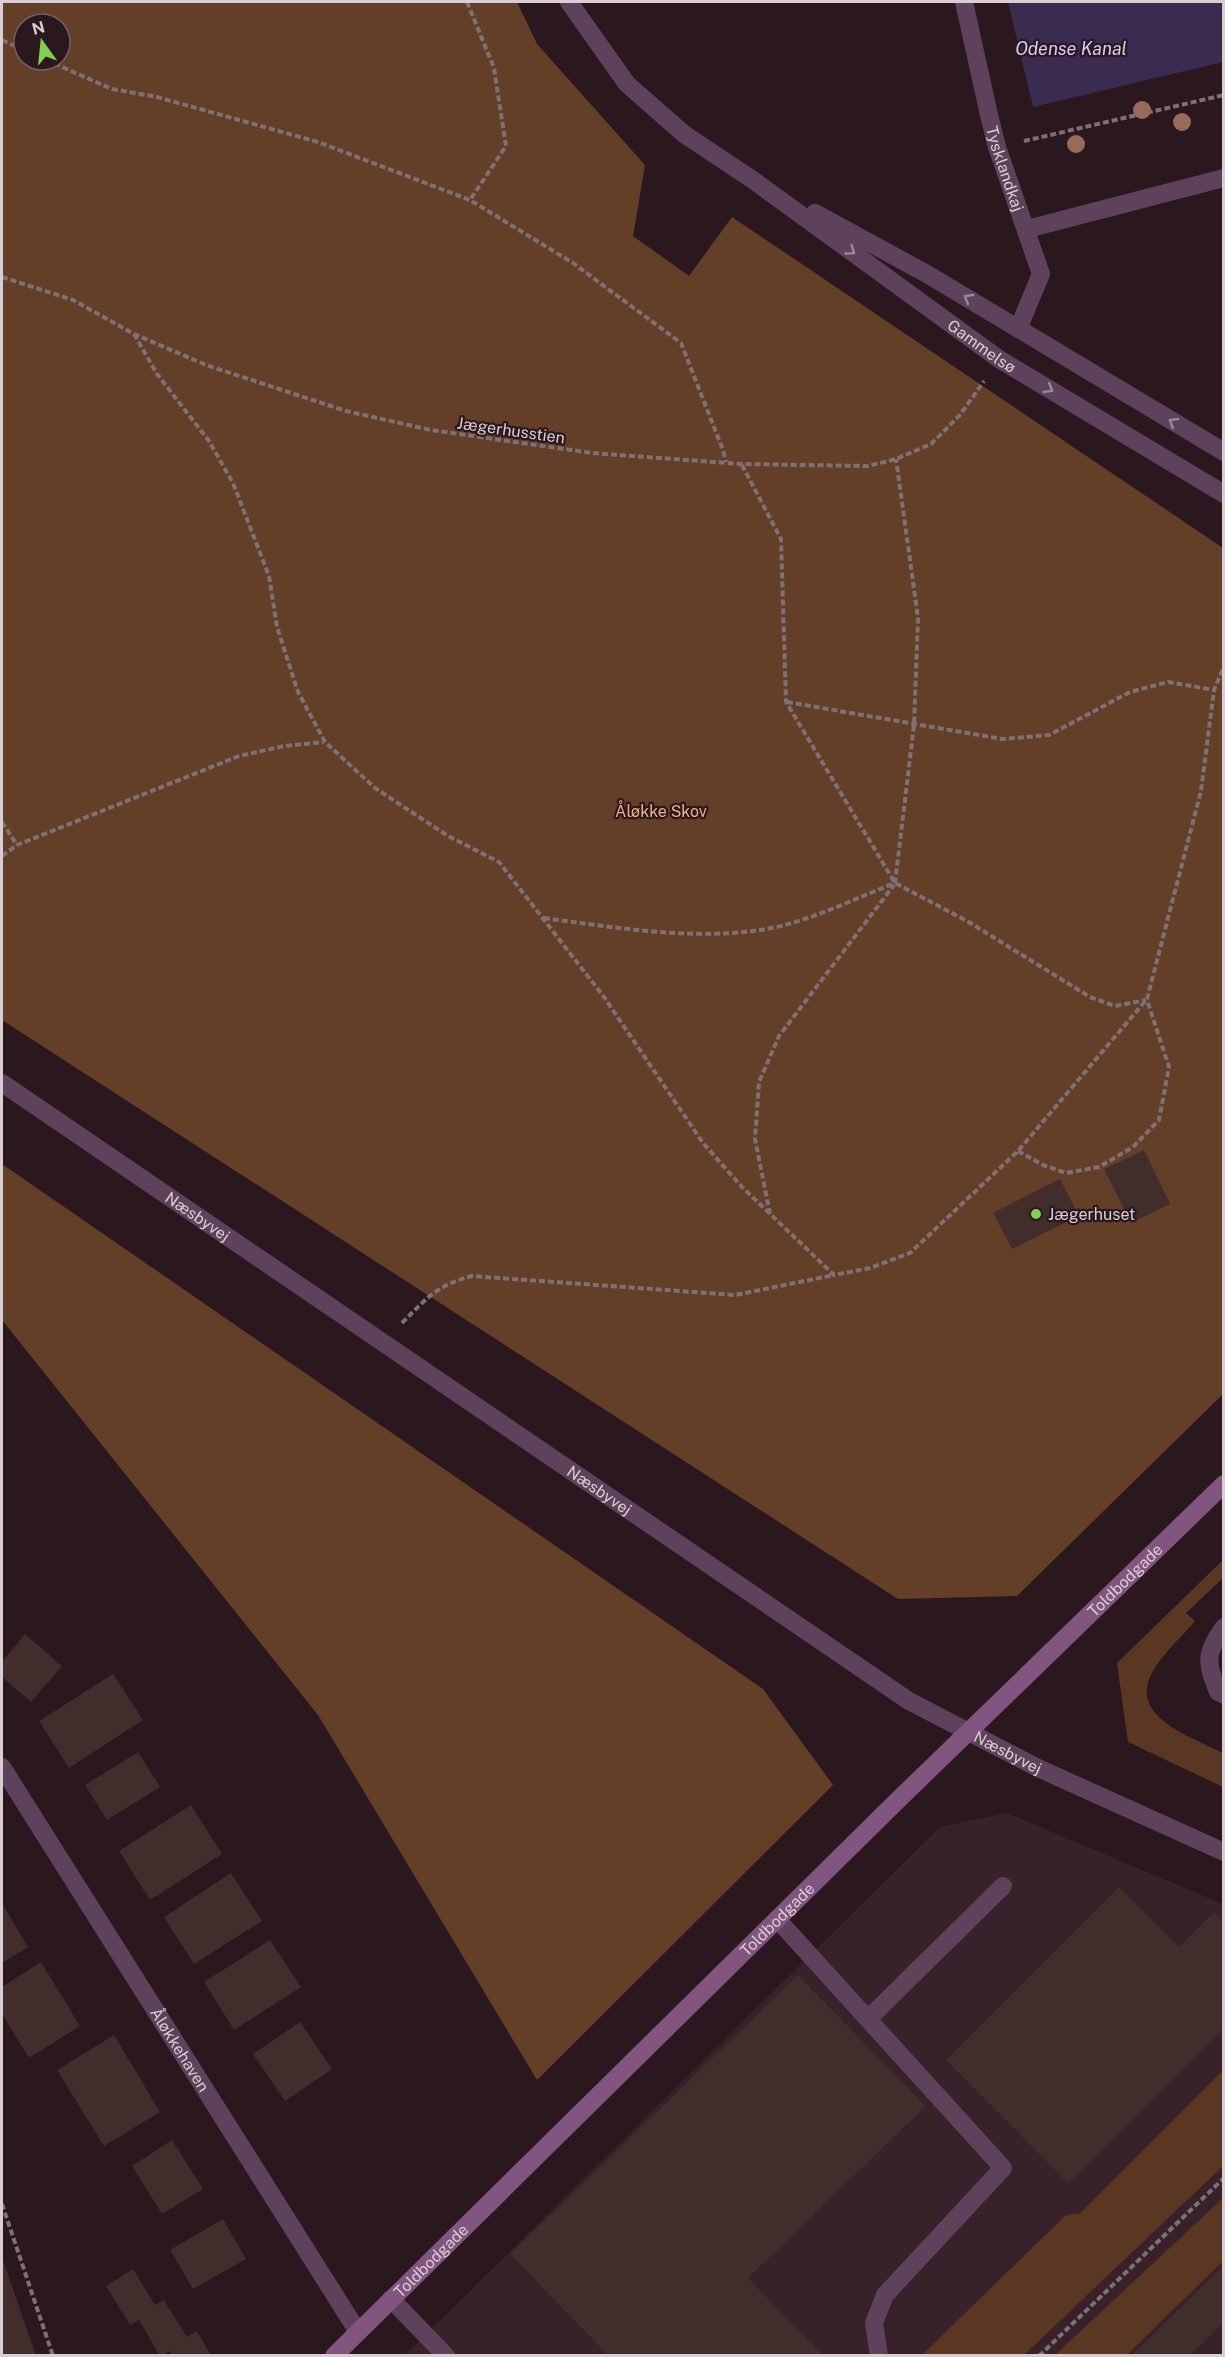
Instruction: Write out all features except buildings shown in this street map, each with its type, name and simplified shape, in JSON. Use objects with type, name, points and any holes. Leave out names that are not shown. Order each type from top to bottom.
[{"type":"main road","name":"Toldbodgade","points":[[334,2355],[968,1732],[1224,1484]]},
{"type":"street","name":"Gammelsø","points":[[570,2],[627,84],[684,134],[753,180],[999,359],[1224,494]]},
{"type":"street","name":"Tysklandkaj","points":[[964,2],[996,147],[1027,229],[1041,274],[1018,328]]},
{"type":"street","points":[[1027,229],[1224,178]]},
{"type":"street","name":"Gammelsø","points":[[753,180],[927,274],[1224,452]]},
{"type":"street","name":"Næsbyvej","points":[[2,1083],[909,1701],[1038,1768],[1224,1852]]},
{"type":"street","points":[[1224,1627],[1212,1644],[1208,1665],[1218,1692],[1224,1695]]},
{"type":"street","name":"Åløkkehaven","points":[[2,1767],[358,2332]]},
{"type":"street","points":[[868,2019],[1003,1886]]},
{"type":"street","points":[[777,1919],[1003,2168],[885,2295],[874,2323],[879,2355]]},
{"type":"street","points":[[391,2299],[446,2355]]},
{"type":"path","points":[[467,2],[494,68],[506,146],[470,200]]},
{"type":"path","points":[[72,71],[112,89],[157,97],[318,142],[470,200],[573,263],[681,343],[726,462]]},
{"type":"path","points":[[996,147],[1224,95]]},
{"type":"path","name":"Jægerhusstien","points":[[2,277],[73,300],[134,334],[206,365],[336,408],[431,430],[592,453],[741,464],[868,466],[896,459],[931,444],[960,415],[999,359]]},
{"type":"path","points":[[134,334],[157,374],[209,441],[233,483],[269,576],[277,627],[298,692],[324,742],[375,788],[448,836],[499,862],[604,997],[703,1143],[742,1187],[834,1275]]},
{"type":"path","points":[[770,1215],[755,1139],[759,1082],[779,1036],[896,883],[914,725],[918,618],[896,459]]},
{"type":"path","points":[[741,464],[781,539],[786,702],[896,883],[967,921],[1090,997],[1115,1006],[1147,999]]},
{"type":"path","points":[[382,1342],[428,1296],[448,1282],[472,1276],[735,1295],[870,1268],[910,1253],[1018,1151],[1147,999],[1201,791],[1214,690],[1224,666]]},
{"type":"path","points":[[786,702],[1002,739],[1048,735],[1130,692],[1168,682],[1214,690]]},
{"type":"path","points":[[2,856],[17,845],[116,808],[239,756],[263,749],[324,742]]},
{"type":"path","points":[[2,822],[17,845]]},
{"type":"path","points":[[544,918],[623,928],[718,933],[784,925],[896,883]]},
{"type":"path","points":[[1018,1151],[1043,1165],[1066,1173],[1099,1167],[1133,1147],[1159,1120],[1169,1067],[1147,999]]},
{"type":"path","points":[[1039,2355],[1224,2178]]},
{"type":"path","points":[[2,2204],[53,2355]]},
{"type":"shaded area","points":[[1223,1560],[1223,1578],[1186,1613],[1195,1621],[1157,1664],[1147,1687],[1148,1701],[1155,1713],[1181,1732],[1223,1753],[1223,1787],[1128,1742],[1117,1663]]},
{"type":"shaded area","points":[[1007,1813],[1223,1904],[1223,2355],[404,2356],[940,1827]]},
{"type":"shaded area","points":[[1223,2070],[1223,2166],[1024,2355],[922,2355],[1066,2215],[1079,2214]]},
{"type":"shaded area","points":[[1223,2198],[1223,2261],[1127,2355],[1055,2355]]},
{"type":"green space","name":"Åløkke Skov","points":[[2,2],[517,2],[537,44],[645,165],[633,236],[689,276],[732,217],[1223,548],[1223,1394],[1017,1596],[898,1599],[2,1020]]},
{"type":"green space","points":[[2,1164],[763,1689],[833,1785],[537,2080],[318,1715],[2,1320]]},
{"type":"water","name":"Odense Kanal","points":[[1008,2],[1223,2],[1223,62],[1033,107]]},
{"type":"place","name":"Jægerhuset","points":[[1036,1214]]}]
